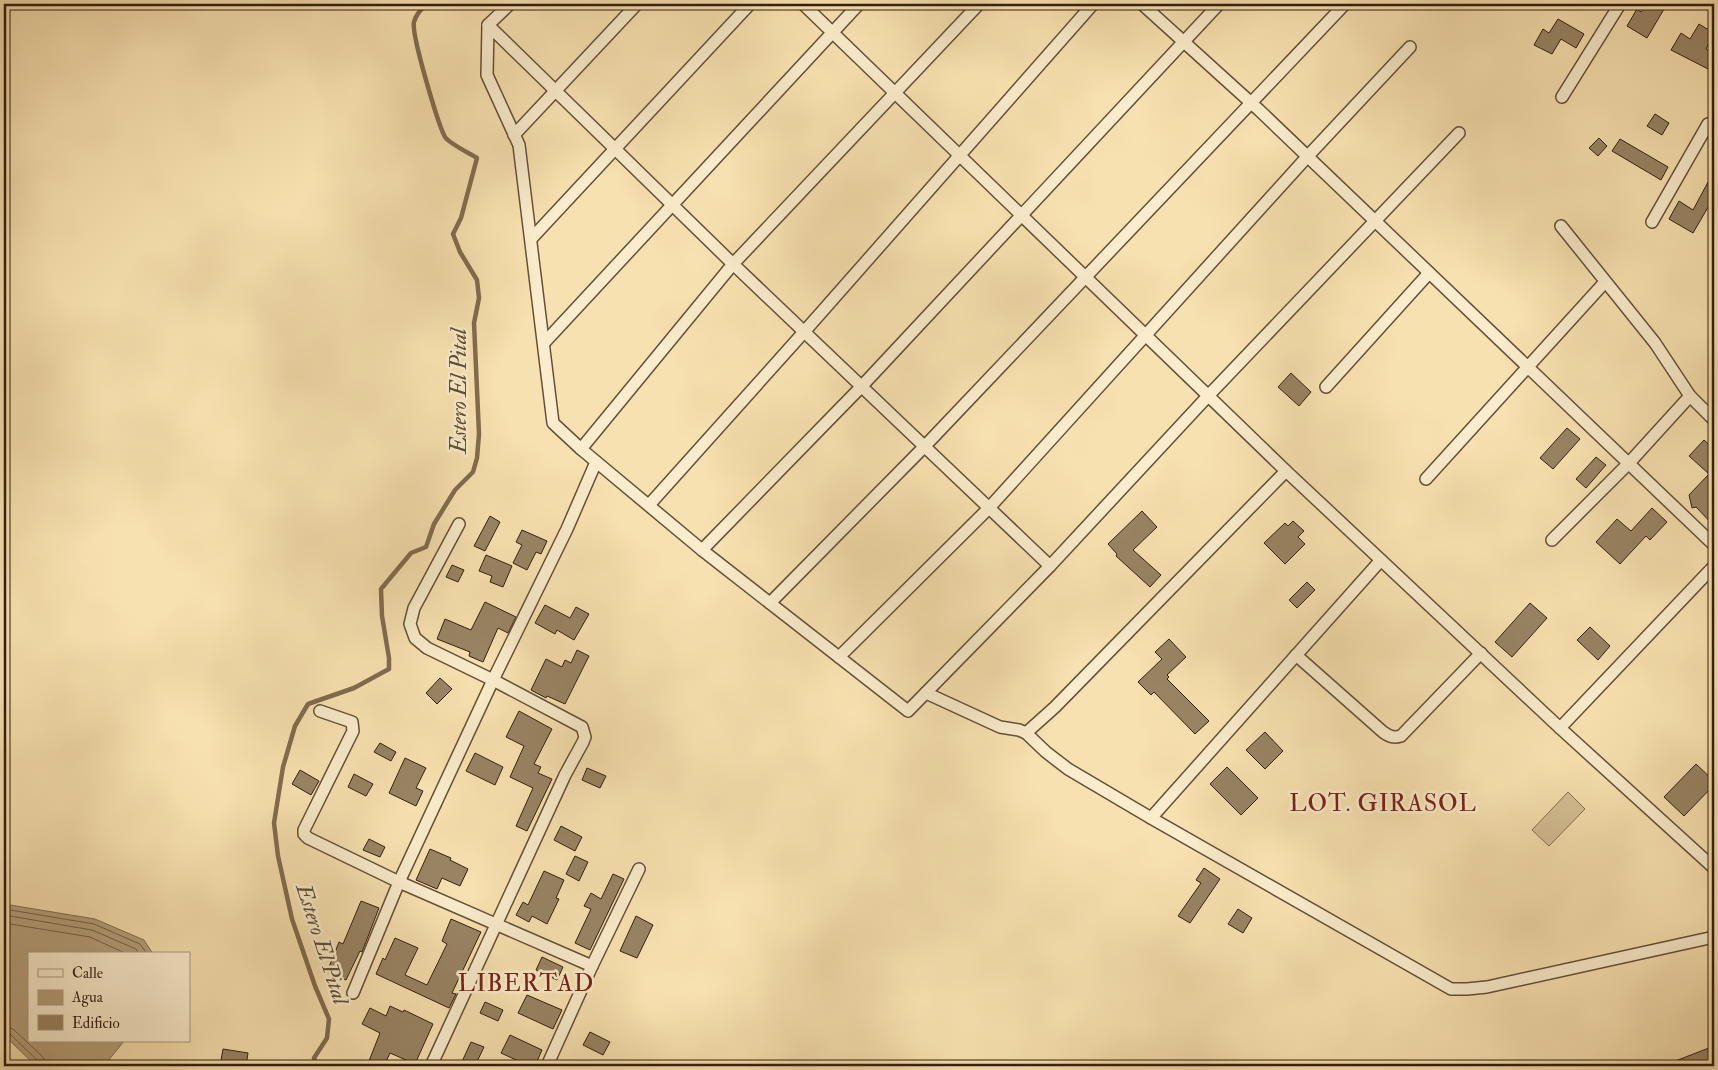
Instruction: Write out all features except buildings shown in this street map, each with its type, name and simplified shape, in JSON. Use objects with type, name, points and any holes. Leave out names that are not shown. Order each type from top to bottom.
[{"type":"street","points":[[510,4],[488,25],[486,75],[519,145],[553,423],[596,462],[702,550],[908,710],[1050,566],[1208,396],[1459,133]]},
{"type":"street","points":[[514,135],[637,4]]},
{"type":"street","points":[[531,239],[750,4]]},
{"type":"street","points":[[803,4],[1286,471],[1560,728],[1714,868]]},
{"type":"street","points":[[544,343],[859,4]]},
{"type":"street","points":[[581,449],[733,264],[979,4]]},
{"type":"street","points":[[649,505],[1093,4]]},
{"type":"street","points":[[1142,4],[1251,103],[1714,545]]},
{"type":"street","points":[[702,550],[861,387],[1219,4]]},
{"type":"street","points":[[770,603],[924,447],[1345,4]]},
{"type":"street","points":[[1562,97],[1620,4]]},
{"type":"street","points":[[488,25],[733,264],[1050,566]]},
{"type":"street","points":[[839,657],[988,508],[1307,157],[1410,47]]},
{"type":"street","points":[[1652,222],[1712,122]]},
{"type":"street","points":[[1561,226],[1655,343],[1690,396],[1714,420]]},
{"type":"street","points":[[1326,388],[1429,274]]},
{"type":"street","points":[[1426,478],[1605,282]]},
{"type":"street","points":[[1552,540],[1629,463],[1690,396]]},
{"type":"street","points":[[353,993],[399,882],[493,680],[567,529],[596,462]]},
{"type":"street","points":[[1026,733],[1055,707],[1286,471]]},
{"type":"street","points":[[432,1066],[584,737],[582,727],[427,648],[415,638],[410,624],[414,608],[459,524]]},
{"type":"street","points":[[1152,818],[1382,560]]},
{"type":"street","points":[[1560,728],[1714,566]]},
{"type":"street","points":[[1296,655],[1383,732],[1389,736],[1396,737],[1402,736],[1481,653]]},
{"type":"street","points":[[926,693],[1000,727],[1026,733],[1046,752],[1068,768],[1451,989],[1467,990],[1487,987],[1714,937]]},
{"type":"street","points":[[320,711],[352,722],[353,731],[304,830],[304,834],[308,838],[399,882],[592,966]]},
{"type":"street","points":[[547,1066],[592,966],[639,869]]},
{"type":"shaded area","points":[[1568,792],[1585,809],[1549,846],[1532,830]]},
{"type":"water","points":[[4,904],[95,919],[144,940],[152,952],[28,952],[28,1042],[123,1042],[104,1066],[36,1066],[4,1035]]},
{"type":"waterway","name":"Estero El Pital","points":[[317,1066],[314,1058],[327,1038],[329,1019],[315,986],[292,919],[278,856],[274,823],[283,767],[295,726],[308,704],[354,688],[389,669],[382,616],[381,589],[411,553],[426,547],[434,524],[455,490],[473,472],[477,458],[479,434],[474,323],[479,298],[477,280],[460,252],[453,234],[461,218],[477,158],[447,140],[437,115],[414,30],[416,17],[427,4]]},
{"type":"district","name":"LOT. GIRASOL","points":[[1383,803]]},
{"type":"district","name":"LIBERTAD","points":[[526,983]]}]
